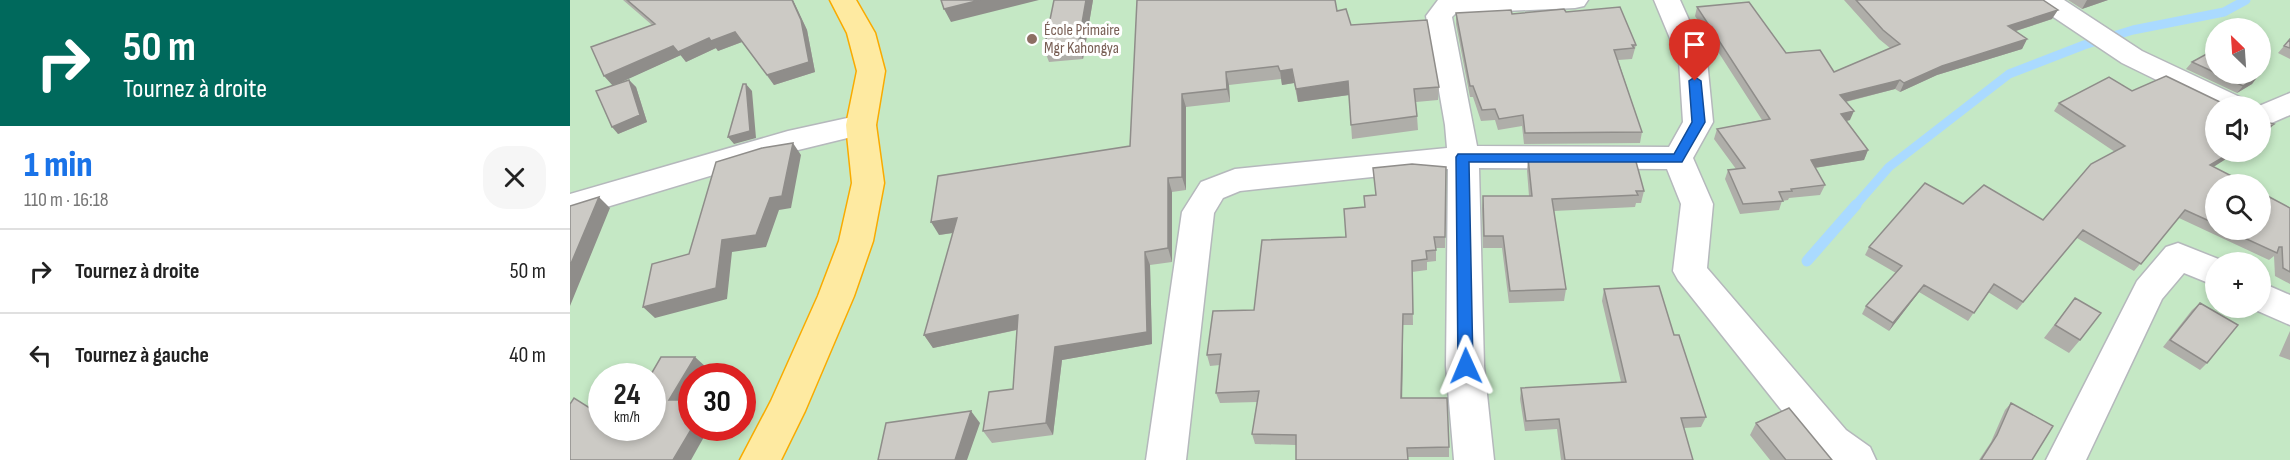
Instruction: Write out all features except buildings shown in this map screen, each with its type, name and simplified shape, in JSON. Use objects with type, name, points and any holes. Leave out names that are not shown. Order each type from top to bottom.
[{"type":"highway","points":[[760,460],[786,411],[827,317],[856,240],[868,183],[861,125],[871,71],[861,33],[843,0]]},
{"type":"street","points":[[1474,460],[1466,366],[1463,157],[1460,125],[1439,15],[1448,5],[1575,0]]},
{"type":"street","points":[[1667,0],[1693,60],[1698,122],[1678,158]]},
{"type":"street","points":[[2046,0],[2132,57],[2213,96]]},
{"type":"street","points":[[2271,112],[2290,103]]},
{"type":"street","points":[[2271,123],[2290,132]]},
{"type":"street","points":[[571,203],[861,125]]},
{"type":"street","points":[[1166,460],[1198,212],[1212,190],[1234,180],[1463,157],[1678,158]]},
{"type":"street","points":[[1678,158],[1697,204],[1690,271],[1832,443],[1856,460]]},
{"type":"street","points":[[2066,460],[2149,291],[2178,256],[2205,268]]},
{"type":"street","points":[[2271,302],[2290,311]]},
{"type":"green space","points":[[570,0],[2290,0],[2290,460],[570,460]]},
{"type":"waterway","points":[[1855,206],[1889,167],[2009,74],[2084,45],[2133,30],[2224,12],[2246,0]]},
{"type":"waterway","points":[[1807,261],[1856,205]]},
{"type":"place","name":"École Primaire Mgr Kahongya","points":[[1032,39]]},
{"type":"route","points":[[1466,366],[1463,157],[1678,158],[1698,122],[1695,81]]}]
